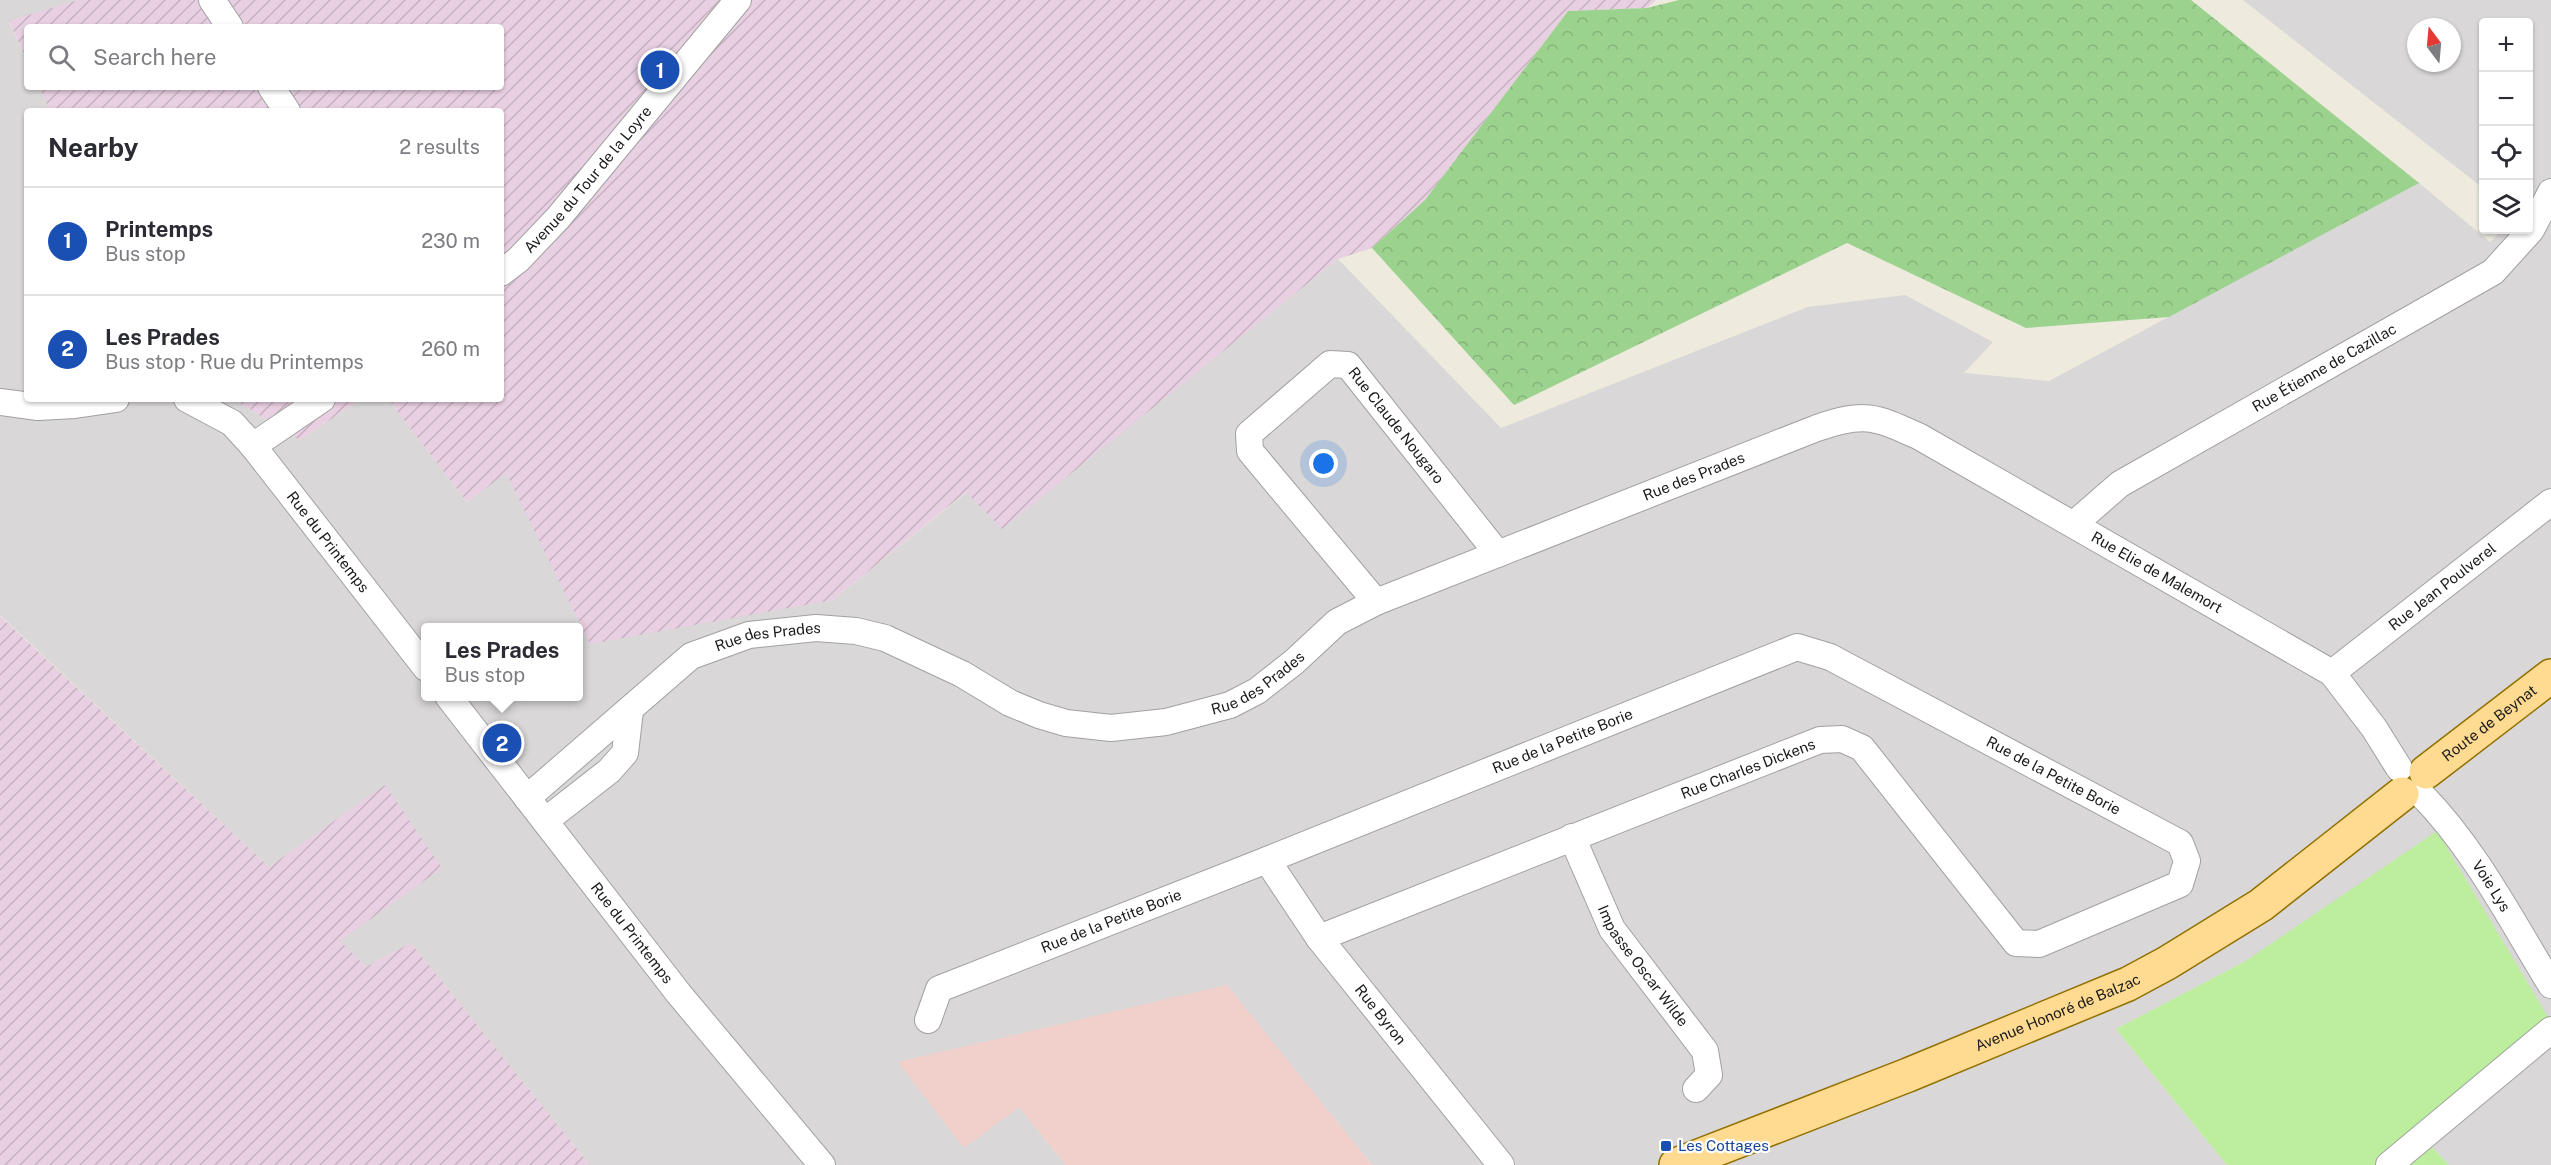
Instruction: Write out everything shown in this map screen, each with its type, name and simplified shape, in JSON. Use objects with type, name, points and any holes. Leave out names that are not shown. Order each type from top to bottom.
[{"type":"main road","name":"Route de Beynat","points":[[2412,782],[2551,676]]},
{"type":"main road","name":"Avenue Honoré de Balzac","points":[[1676,1165],[1908,1075],[2128,984],[2167,963],[2275,895],[2412,782]]},
{"type":"street","points":[[212,0],[228,24]]},
{"type":"street","name":"Avenue du Tour de la Loyre","points":[[504,271],[518,260],[558,218],[738,0]]},
{"type":"street","points":[[273,90],[285,108]]},
{"type":"street","name":"Rue Étienne de Cazillac","points":[[2074,524],[2120,484],[2493,272],[2531,230],[2551,192]]},
{"type":"street","name":"Rue Claude Nougaro","points":[[1376,602],[1250,452],[1249,434],[1330,364],[1348,364],[1498,554]]},
{"type":"street","points":[[0,402],[38,407],[96,402]]},
{"type":"street","name":"Rue du Printemps","points":[[192,402],[231,423],[253,446],[421,662]]},
{"type":"street","points":[[253,446],[318,402]]},
{"type":"street","name":"Rue Elie de Malemort","points":[[1879,418],[1920,437],[2332,673],[2412,782]]},
{"type":"street","name":"Rue des Prades","points":[[527,798],[691,656],[749,635],[816,628],[856,631],[885,638],[962,674],[1010,703],[1066,723],[1112,728],[1166,722],[1230,705],[1257,691],[1294,662],[1337,622],[1376,602],[1816,428],[1842,419],[1879,418]]},
{"type":"street","name":"Rue Jean Poulverel","points":[[2332,673],[2551,502]]},
{"type":"street","name":"Rue de la Petite Borie","points":[[928,1020],[939,989],[1797,647],[1830,657],[2180,843],[2187,861]]},
{"type":"street","name":"Rue du Printemps","points":[[452,701],[679,994],[822,1165]]},
{"type":"street","points":[[545,821],[609,771],[625,753],[630,710]]},
{"type":"street","name":"Rue Charles Dickens","points":[[1319,938],[1820,740],[1842,739],[1862,748],[2016,943],[2039,944],[2180,884],[2187,861]]},
{"type":"street","name":"Voie Lys","points":[[2412,782],[2462,842],[2551,985]]},
{"type":"street","name":"Impasse Oscar Wilde","points":[[1572,837],[1612,929],[1705,1051],[1709,1075],[1696,1089]]},
{"type":"street","name":"Rue Byron","points":[[1267,860],[1319,938],[1501,1165]]},
{"type":"street","points":[[2389,1165],[2551,1030]]},
{"type":"shaded area","points":[[0,0],[78,0],[9,22],[24,54],[24,90],[40,90],[49,108],[24,108],[24,402],[238,402],[300,440],[357,402],[390,402],[467,502],[506,472],[833,600],[967,492],[1002,528],[1338,259],[1501,428],[1808,307],[1905,295],[1993,342],[1964,373],[2049,381],[2419,183],[2490,242],[2498,234],[2533,234],[2533,18],[2479,18],[2479,185],[2243,0],[2551,0],[2551,1022],[2244,962],[2116,1029],[2227,1165],[1372,1165],[1226,985],[1019,1107],[1066,1165],[590,1165],[411,943],[366,967],[339,941],[441,868],[385,786],[269,867],[0,615]]},
{"type":"shaded area","points":[[78,0],[1656,0],[1647,8],[1568,11],[1425,200],[1372,248],[1338,259],[1002,529],[966,492],[833,600],[590,644],[583,630],[583,623],[580,623],[506,473],[467,502],[390,402],[504,402],[504,108],[49,108],[40,90],[504,90],[504,24],[24,24],[24,54],[9,21]]},
{"type":"shaded area","points":[[238,402],[357,402],[300,440]]},
{"type":"shaded area","points":[[0,616],[269,867],[385,785],[442,868],[340,941],[366,967],[411,943],[590,1165],[0,1165]]},
{"type":"shaded area","points":[[1227,985],[1372,1165],[1066,1165],[1019,1107],[964,1148],[898,1062]]},
{"type":"shaded area","points":[[2551,1041],[2551,1165],[2449,1165],[2431,1146]]},
{"type":"green space","points":[[1679,0],[2191,0],[2419,183],[2169,317],[2026,328],[1847,243],[1514,405],[1372,248],[1425,200],[1568,11],[1647,8]]},
{"type":"green space","points":[[2437,831],[2551,1022],[2431,1146],[2449,1165],[2227,1165],[2116,1029],[2244,962]]},
{"type":"place","name":"Printemps","points":[[660,70]]},
{"type":"place","name":"Les Prades","points":[[502,743]]},
{"type":"place","name":"Les Cottages","points":[[1666,1146]]}]
